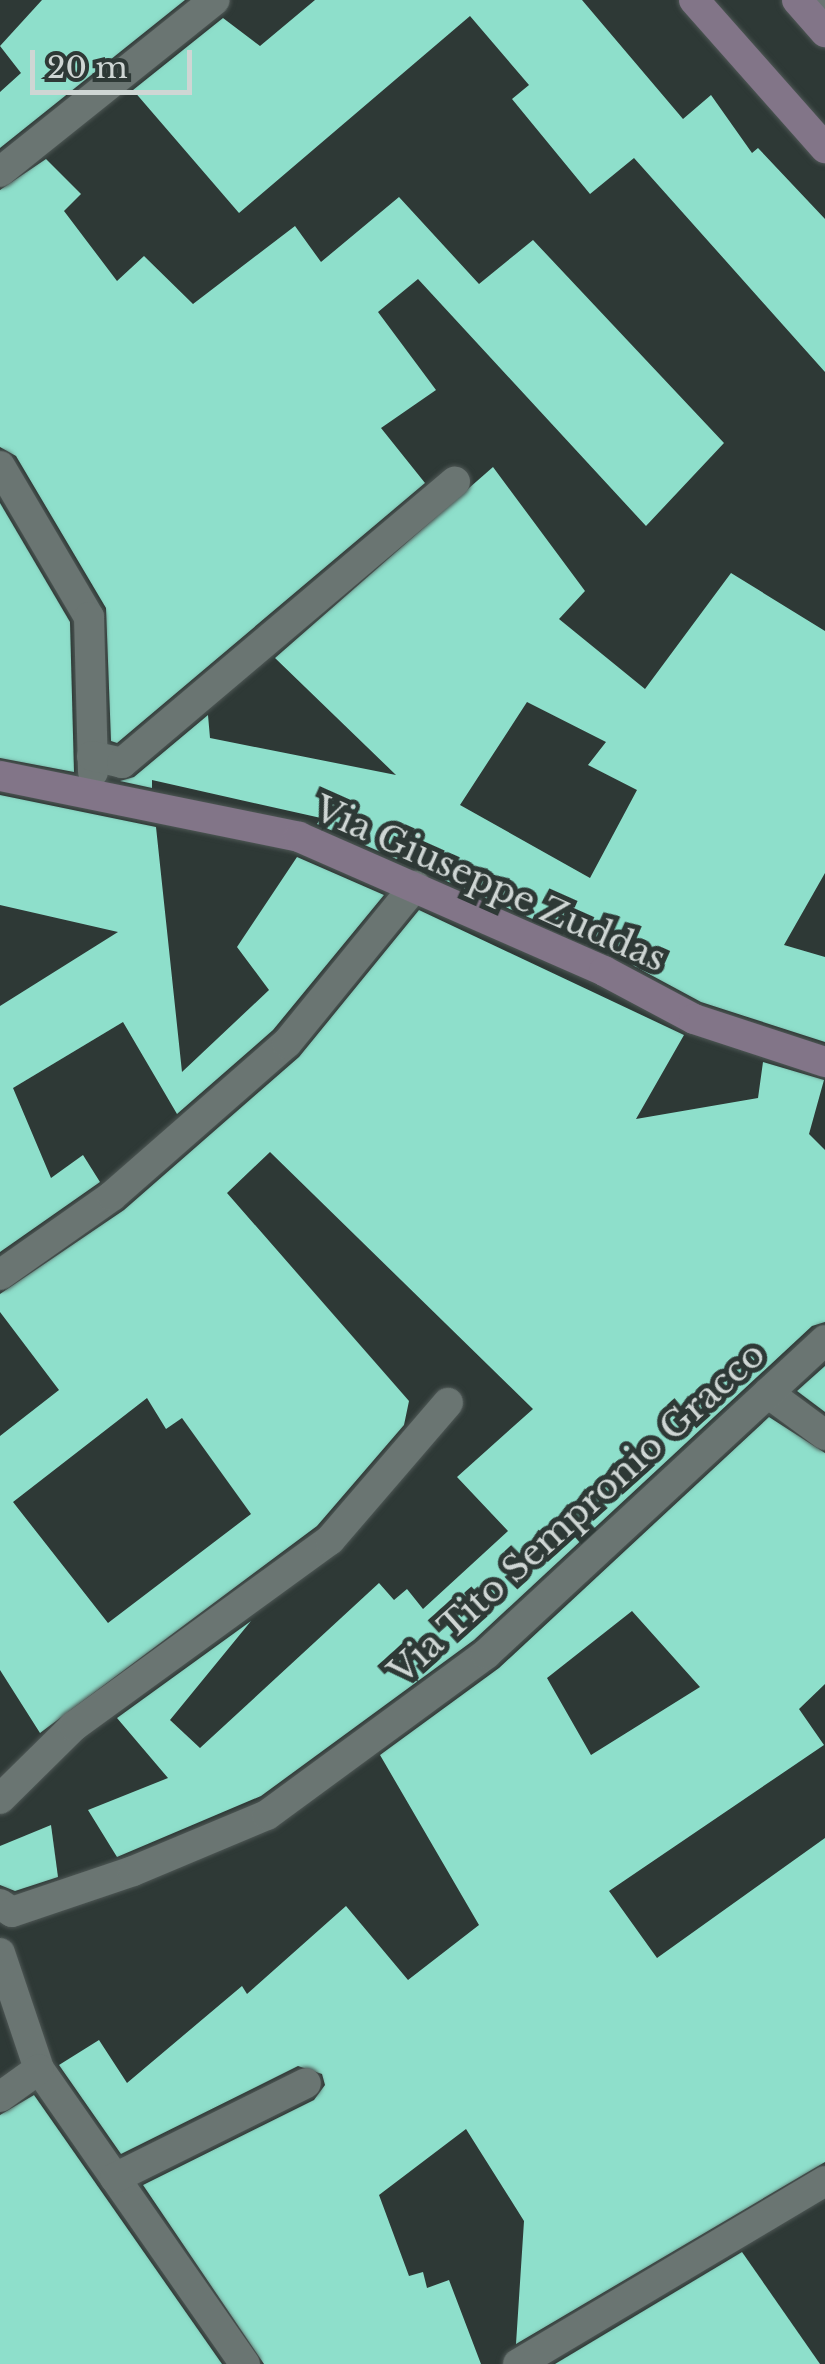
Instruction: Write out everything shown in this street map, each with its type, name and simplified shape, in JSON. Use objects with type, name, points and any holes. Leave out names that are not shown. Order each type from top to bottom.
[{"type":"street","points":[[0,172],[215,0]]},
{"type":"street","points":[[694,0],[825,148]]},
{"type":"street","points":[[797,0],[825,32]]},
{"type":"street","points":[[0,466],[89,617],[93,790]]},
{"type":"street","points":[[92,756],[122,763],[454,482]]},
{"type":"street","name":"Via Giuseppe Zuddas","points":[[0,776],[93,790],[299,837],[414,886],[694,1019],[825,1062]]},
{"type":"street","points":[[0,1275],[112,1196],[287,1043],[414,886]]},
{"type":"street","name":"Via Tito Sempronio Gracco","points":[[0,1904],[12,1912],[267,1814],[486,1654],[825,1340]]},
{"type":"street","points":[[768,1393],[825,1435]]},
{"type":"street","points":[[0,1799],[74,1726],[330,1540],[448,1403]]},
{"type":"street","points":[[0,1953],[39,2069],[245,2364]]},
{"type":"street","points":[[0,2097],[39,2069]]},
{"type":"street","points":[[115,2178],[306,2082]]},
{"type":"street","points":[[518,2364],[825,2182]]},
{"type":"building","points":[[42,0],[185,0],[0,148],[0,92],[21,73],[0,46]]},
{"type":"building","points":[[315,0],[582,0],[683,119],[711,95],[752,153],[758,148],[825,219],[825,372],[634,158],[590,194],[512,99],[529,85],[470,16],[239,213],[133,90],[223,18],[260,46]]},
{"type":"building","points":[[46,159],[81,194],[64,211],[117,281],[144,256],[193,304],[295,226],[321,262],[399,197],[479,284],[533,240],[724,443],[646,526],[418,279],[378,312],[436,390],[381,428],[425,483],[117,743],[111,741],[106,608],[16,456],[0,447],[0,190]]},
{"type":"building","points":[[493,467],[585,591],[559,619],[645,689],[731,573],[825,631],[825,873],[784,945],[825,957],[825,1042],[701,1002],[612,954],[317,824],[321,818],[152,780],[152,788],[120,781],[134,777],[208,715],[210,738],[396,775],[275,658]],"holes":[[[527,702],[606,742],[588,765],[637,790],[590,878],[460,805]]]},
{"type":"building","points":[[0,503],[70,622],[74,772],[0,758]]},
{"type":"building","points":[[0,795],[156,827],[182,1072],[269,990],[237,947],[297,857],[384,895],[273,1030],[177,1114],[123,1022],[13,1088],[51,1178],[83,1155],[100,1182],[0,1252],[0,1006],[118,932],[0,905]]},
{"type":"building","points":[[419,910],[684,1035],[636,1119],[758,1098],[763,1062],[824,1080],[809,1134],[825,1150],[825,1322],[812,1326],[474,1640],[261,1796],[117,1857],[88,1810],[168,1778],[117,1718],[251,1621],[170,1720],[200,1748],[379,1583],[394,1600],[407,1589],[423,1609],[508,1531],[457,1477],[533,1409],[270,1152],[227,1193],[409,1401],[404,1425],[317,1526],[40,1733],[0,1670],[0,1436],[59,1390],[0,1312],[0,1294],[124,1210],[299,1057]],"holes":[[[147,1398],[166,1429],[182,1418],[251,1514],[108,1623],[13,1502]]]},
{"type":"building","points":[[825,1366],[825,1412],[797,1391]]},
{"type":"building","points":[[769,1417],[825,1453],[825,1684],[799,1709],[824,1745],[609,1891],[657,1958],[825,1838],[825,2162],[516,2344],[524,2221],[466,2129],[379,2195],[409,2276],[423,2272],[427,2288],[449,2280],[481,2364],[264,2364],[143,2185],[314,2100],[325,2085],[322,2074],[298,2066],[121,2154],[59,2065],[99,2040],[127,2083],[242,1986],[247,1994],[346,1906],[408,1980],[479,1925],[380,1755],[499,1668]],"holes":[[[632,1611],[700,1687],[591,1755],[547,1678]]]},
{"type":"building","points":[[51,1825],[58,1877],[15,1891],[0,1885],[0,1846]]},
{"type":"building","points":[[34,2095],[222,2364],[0,2364],[0,2115]]},
{"type":"building","points":[[742,2252],[820,2364],[555,2364]]}]
